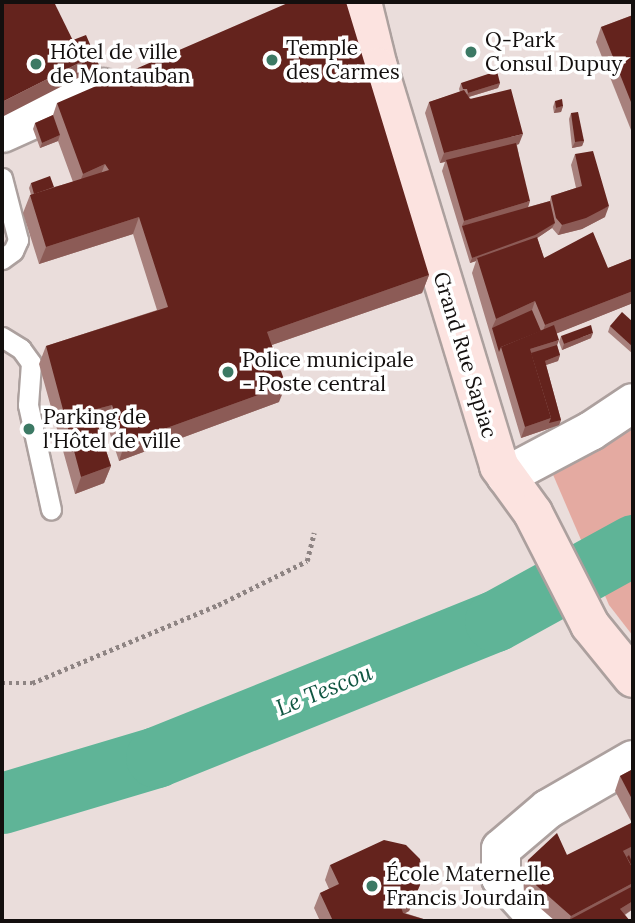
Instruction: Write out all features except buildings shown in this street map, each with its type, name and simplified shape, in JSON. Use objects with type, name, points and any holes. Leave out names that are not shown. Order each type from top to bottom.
[{"type":"main road","name":"Grand Rue Sapiac","points":[[362,2],[378,67],[494,450],[506,476],[533,513],[590,625],[633,678]]},
{"type":"street","points":[[2,133],[128,76]]},
{"type":"street","points":[[506,476],[591,431],[633,403]]},
{"type":"street","points":[[540,921],[500,878],[501,849],[548,809],[633,760]]},
{"type":"lane","points":[[2,178],[18,240],[13,251],[2,259]]},
{"type":"lane","points":[[2,337],[21,349],[31,363],[28,405],[51,510]]},
{"type":"path","points":[[2,683],[32,683],[218,605],[307,561],[314,533]]},
{"type":"shaded area","points":[[633,383],[633,636],[609,605],[548,463]]},
{"type":"waterway","name":"Le Tescou","points":[[2,803],[156,757],[495,621],[633,545]]},
{"type":"place","name":"Q-Park Consul Dupuy","points":[[471,52]]},
{"type":"place","name":"Temple des Carmes","points":[[272,60]]},
{"type":"place","name":"Hôtel de ville de Montauban","points":[[36,64]]},
{"type":"place","name":"Police municipale - Poste central","points":[[228,372]]},
{"type":"place","name":"Parking de l'Hôtel de ville","points":[[29,429]]},
{"type":"place","name":"École Maternelle Francis Jourdain","points":[[372,886]]}]
